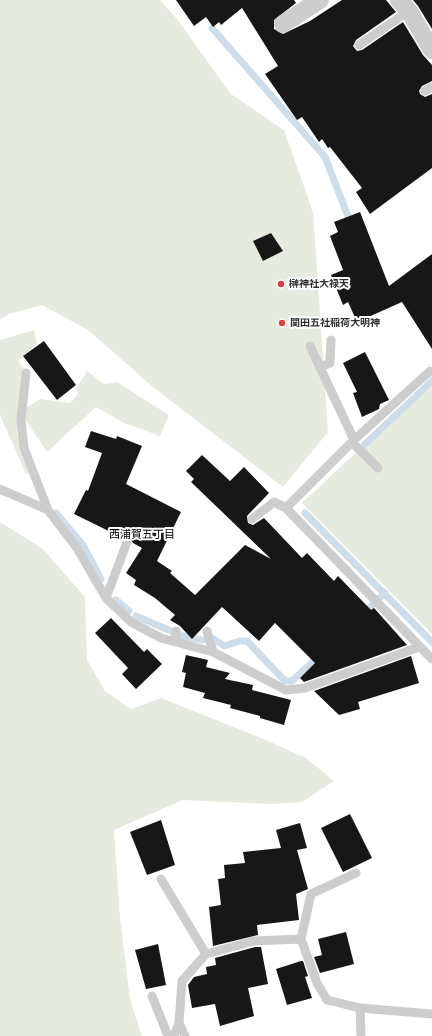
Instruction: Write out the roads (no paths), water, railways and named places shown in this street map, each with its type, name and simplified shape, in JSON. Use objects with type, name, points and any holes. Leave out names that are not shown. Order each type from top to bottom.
[{"type":"street","points":[[283,24],[320,0]]},
{"type":"street","points":[[404,6],[432,50]]},
{"type":"lane","points":[[358,45],[404,6]]},
{"type":"lane","points":[[320,367],[330,363],[331,340]]},
{"type":"lane","points":[[310,346],[353,441],[378,468]]},
{"type":"lane","points":[[26,373],[21,420],[24,448],[48,510],[77,548],[106,598],[131,622],[161,638],[213,652],[286,690],[305,688],[419,647]]},
{"type":"lane","points":[[286,508],[353,441],[429,375]]},
{"type":"lane","points":[[0,489],[48,510]]},
{"type":"lane","points":[[252,519],[274,502],[286,508],[432,659]]},
{"type":"lane","points":[[106,598],[127,542]]},
{"type":"lane","points":[[175,642],[176,631]]},
{"type":"lane","points":[[207,631],[213,652]]},
{"type":"lane","points":[[356,873],[311,894],[301,939],[317,983],[327,1000],[360,1008],[432,1014]]},
{"type":"lane","points":[[161,879],[206,954]]},
{"type":"lane","points":[[174,1036],[179,1023],[182,981],[206,954],[254,940],[301,939]]},
{"type":"lane","points":[[152,996],[168,1036]]},
{"type":"lane","points":[[360,1008],[361,1036]]},
{"type":"lane","points":[[179,1023],[185,1036]]},
{"type":"waterway","points":[[212,28],[325,157],[351,224]]},
{"type":"waterway","points":[[365,444],[432,381]]},
{"type":"waterway","points":[[56,513],[83,545],[101,579]]},
{"type":"waterway","points":[[305,513],[432,642]]},
{"type":"waterway","points":[[363,614],[385,593]]},
{"type":"waterway","points":[[116,600],[129,611]]},
{"type":"waterway","points":[[136,616],[185,637],[203,640]]},
{"type":"waterway","points":[[214,639],[224,646],[240,641],[247,641],[285,681],[292,681],[320,655]]},
{"type":"place","name":"榊神社大禄天","points":[[281,284]]},
{"type":"place","name":"関田五社稲荷大明神","points":[[282,323]]},
{"type":"district","name":"西浦賀五丁目","points":[[142,535]]}]
